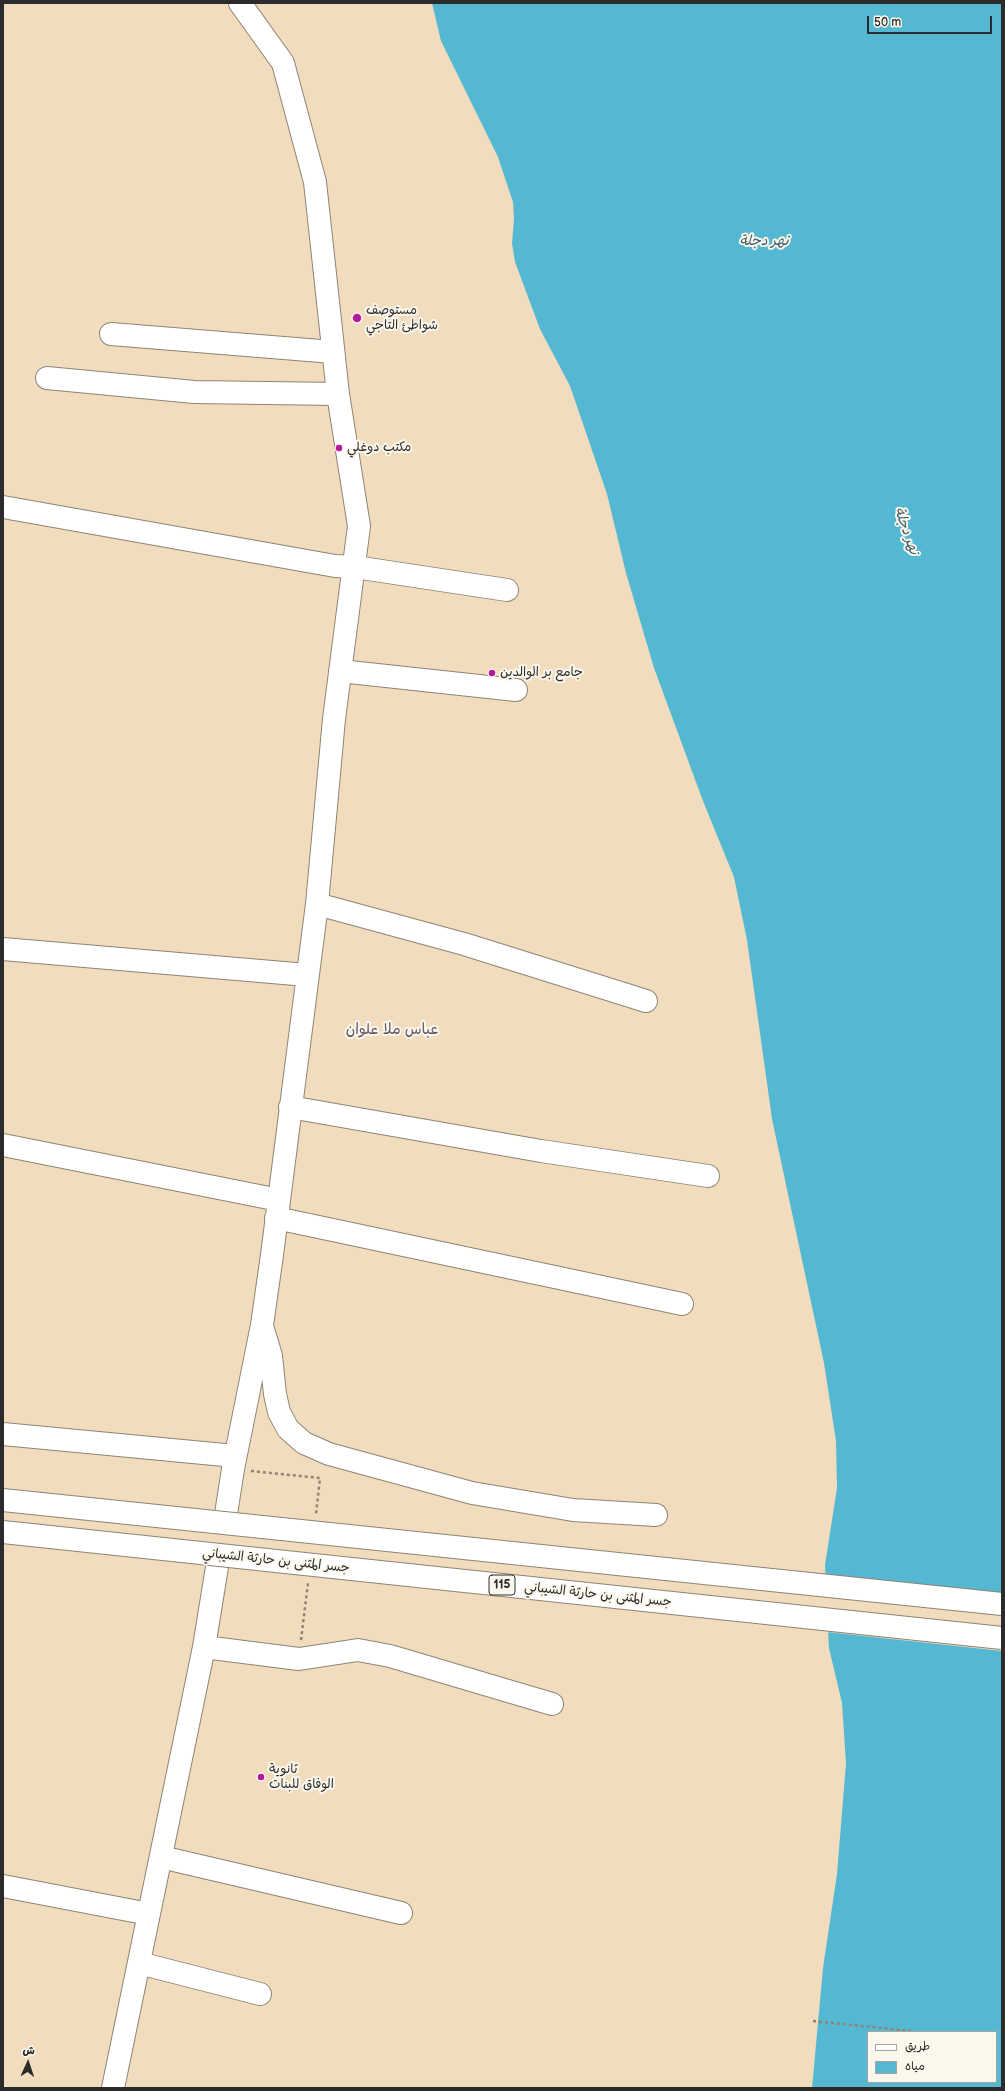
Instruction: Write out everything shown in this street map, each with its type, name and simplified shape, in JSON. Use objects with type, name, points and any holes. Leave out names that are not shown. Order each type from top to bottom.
[{"type":"main road","points":[[226,1514],[234,1462],[262,1325],[278,1209],[317,904],[340,671],[355,567],[359,526],[338,394],[314,182],[283,63],[240,3]]},
{"type":"main road","points":[[111,334],[333,352]]},
{"type":"main road","points":[[47,378],[194,392],[338,394]]},
{"type":"main road","points":[[3,507],[335,566],[355,567],[507,590]]},
{"type":"main road","points":[[340,671],[516,690]]},
{"type":"main road","points":[[317,904],[464,944],[646,1002]]},
{"type":"main road","points":[[3,949],[307,975]]},
{"type":"main road","points":[[290,1107],[541,1151],[708,1176]]},
{"type":"main road","points":[[3,1145],[682,1304]]},
{"type":"main road","points":[[262,1325],[271,1356],[275,1394],[279,1412],[288,1429],[304,1443],[329,1454],[472,1493],[573,1510],[656,1515]]},
{"type":"main road","points":[[3,1434],[234,1462]]},
{"type":"main road","points":[[3,1500],[1002,1604]]},
{"type":"main road","name":"جسر المثنى بن حارثة الشيباني","points":[[3,1532],[1002,1638]]},
{"type":"main road","points":[[113,2088],[204,1647],[217,1567]]},
{"type":"main road","points":[[204,1647],[299,1659],[358,1650],[390,1656],[552,1704]]},
{"type":"main road","points":[[161,1857],[401,1913]]},
{"type":"main road","points":[[3,1886],[149,1914]]},
{"type":"main road","points":[[139,1963],[260,1994]]},
{"type":"path","points":[[234,1462],[320,1478],[315,1520]]},
{"type":"path","points":[[303,1625],[308,1576]]},
{"type":"path","points":[[812,2021],[911,2031]]},
{"type":"water","name":"نهر دجلة","points":[[432,3],[1002,3],[1002,2088],[812,2088],[823,1968],[837,1874],[846,1763],[842,1703],[829,1648],[825,1565],[837,1488],[836,1441],[824,1363],[772,1119],[747,940],[734,877],[703,801],[654,668],[626,573],[607,494],[570,386],[540,329],[515,262],[512,243],[514,219],[513,202],[498,157],[441,41]]},
{"type":"pier","points":[[824,1576],[1002,1596],[1002,1651],[827,1632]]},
{"type":"tunnel","points":[[217,1567],[226,1514]]},
{"type":"place","name":"مستوصف شواطئ التاجي","points":[[357,318]]},
{"type":"place","name":"مكتب دوغلي","points":[[339,448]]},
{"type":"place","name":"جامع بر الوالدين","points":[[492,673]]},
{"type":"place","name":"ثانوية الوفاق للبنات","points":[[261,1777]]},
{"type":"district","name":"عباس ملا علوان","points":[[392,1030]]}]
